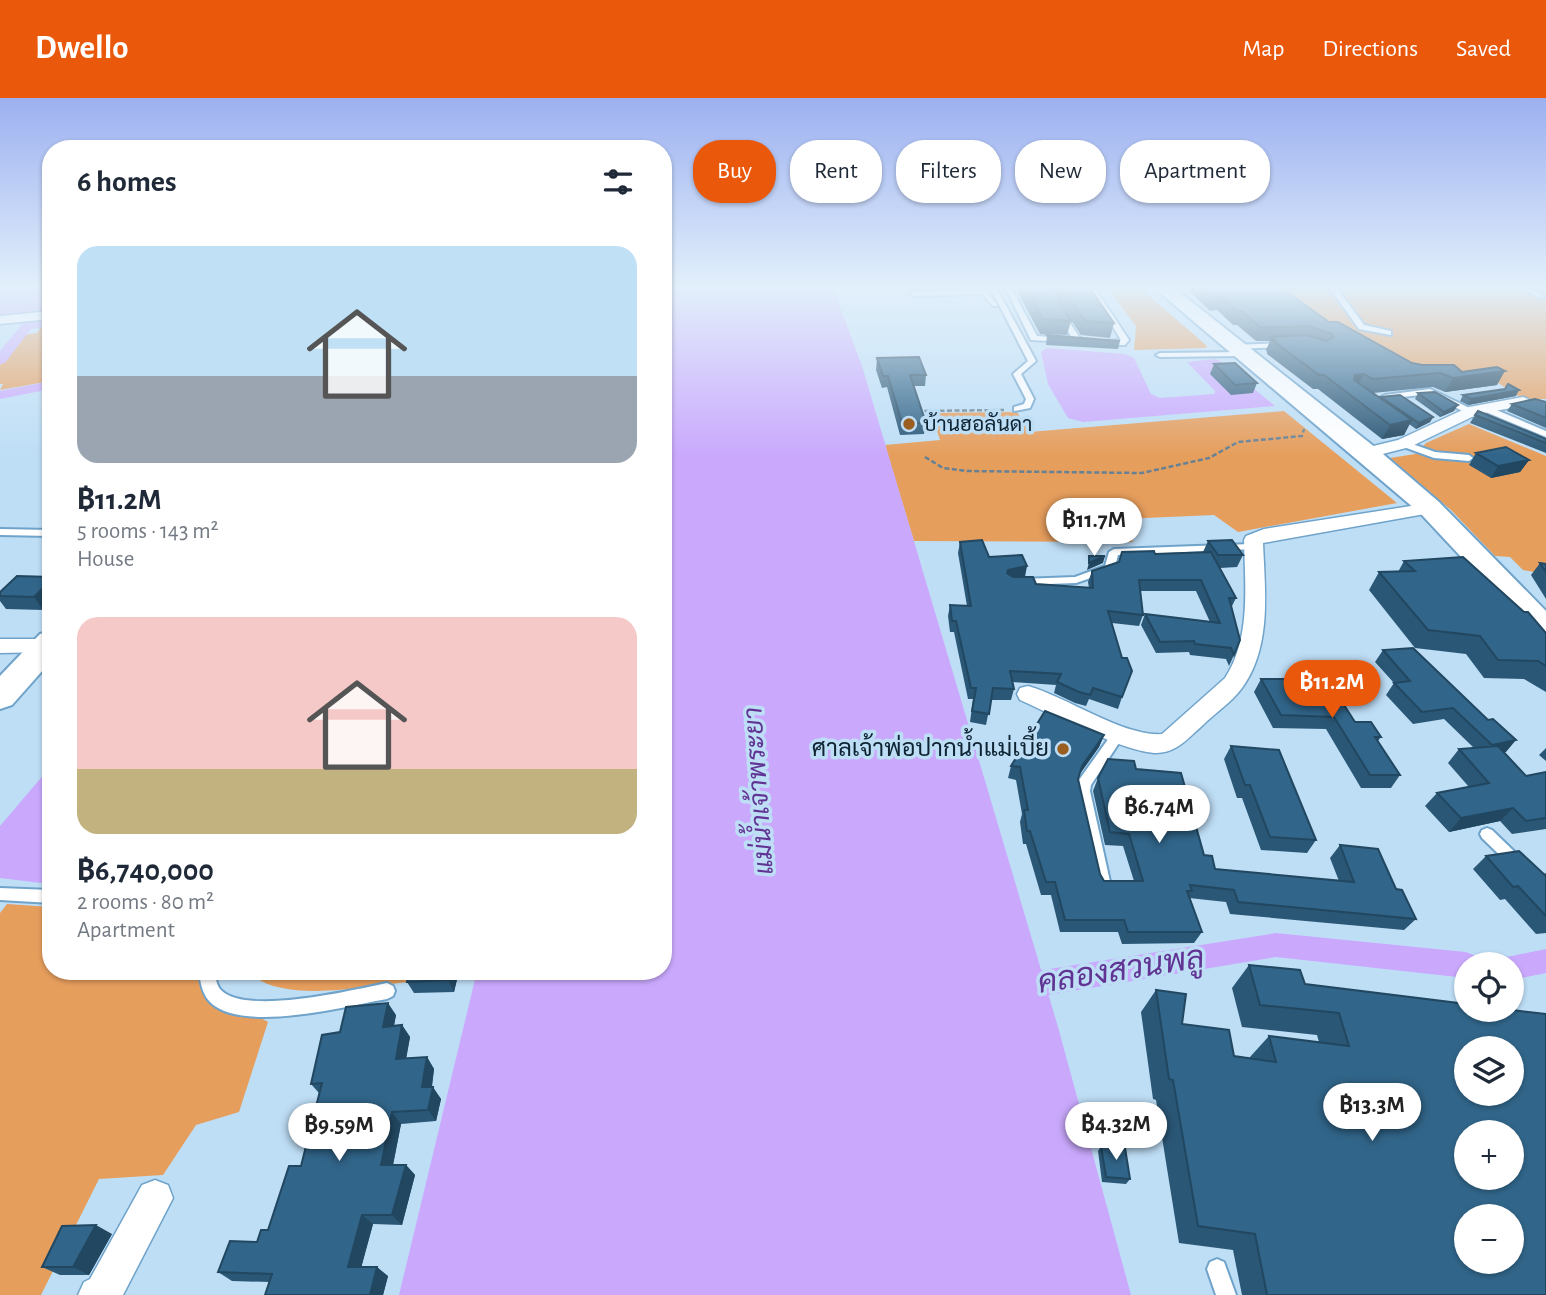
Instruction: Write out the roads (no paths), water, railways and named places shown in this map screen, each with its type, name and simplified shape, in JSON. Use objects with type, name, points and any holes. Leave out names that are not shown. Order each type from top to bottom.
[{"type":"main road","points":[[1228,343],[1367,453],[1430,508],[1546,629]]},
{"type":"main road","points":[[0,697],[42,652]]},
{"type":"street","points":[[1367,453],[1404,444],[1477,410],[1529,402]]},
{"type":"street","points":[[1028,694],[1119,734],[1153,744],[1168,743],[1233,684],[1250,648],[1255,588],[1251,547],[1253,540],[1264,535],[1430,508]]},
{"type":"street","points":[[0,646],[42,644]]},
{"type":"street","points":[[97,1295],[103,1293],[155,1198]]},
{"type":"lane","points":[[1017,409],[1027,406],[1030,399],[1017,374],[1032,361],[1023,343]]},
{"type":"lane","points":[[1160,355],[1293,345]]},
{"type":"lane","points":[[1375,398],[1430,391],[1546,434]]},
{"type":"lane","points":[[1399,396],[1408,402]]},
{"type":"lane","points":[[1443,398],[1457,396]]},
{"type":"lane","points":[[1477,410],[1546,444]]},
{"type":"lane","points":[[1404,444],[1434,454],[1469,458]]},
{"type":"lane","points":[[0,532],[42,533]]},
{"type":"lane","points":[[1013,583],[1076,580],[1110,568],[1114,552],[1251,547]]},
{"type":"lane","points":[[1104,886],[1083,791],[1084,784],[1119,734]]},
{"type":"lane","points":[[1487,834],[1529,874]]},
{"type":"lane","points":[[0,894],[42,896]]},
{"type":"lane","points":[[208,980],[209,987],[217,999],[246,1010],[279,1010],[387,991]]},
{"type":"lane","points":[[1217,1269],[1226,1295]]},
{"type":"water","name":"แม่น้ำเจ้าพระยา","points":[[672,343],[853,343],[1058,1027],[1131,1295],[399,1295],[475,980],[672,980]]},
{"type":"water","points":[[1047,348],[1125,354],[1134,358],[1151,394],[1160,398],[1214,394],[1215,391],[1187,362],[1215,359],[1275,406],[1083,422],[1068,418],[1048,384],[1041,352]]},
{"type":"water","points":[[42,777],[42,883],[0,878],[0,826]]},
{"type":"waterway","points":[[0,360],[14,343]]},
{"type":"waterway","points":[[0,395],[42,387]]},
{"type":"waterway","name":"คลองสวนพลู","points":[[1018,987],[1276,945],[1454,964]]},
{"type":"waterway","name":"คลองสวนพลู","points":[[1524,965],[1546,961]]},
{"type":"place","name":"บ้านฮอลันดา","points":[[909,424]]},
{"type":"place","name":"ศาลเจ้าพ่อปากน้ำแม่เบี้ย","points":[[1063,749]]}]
